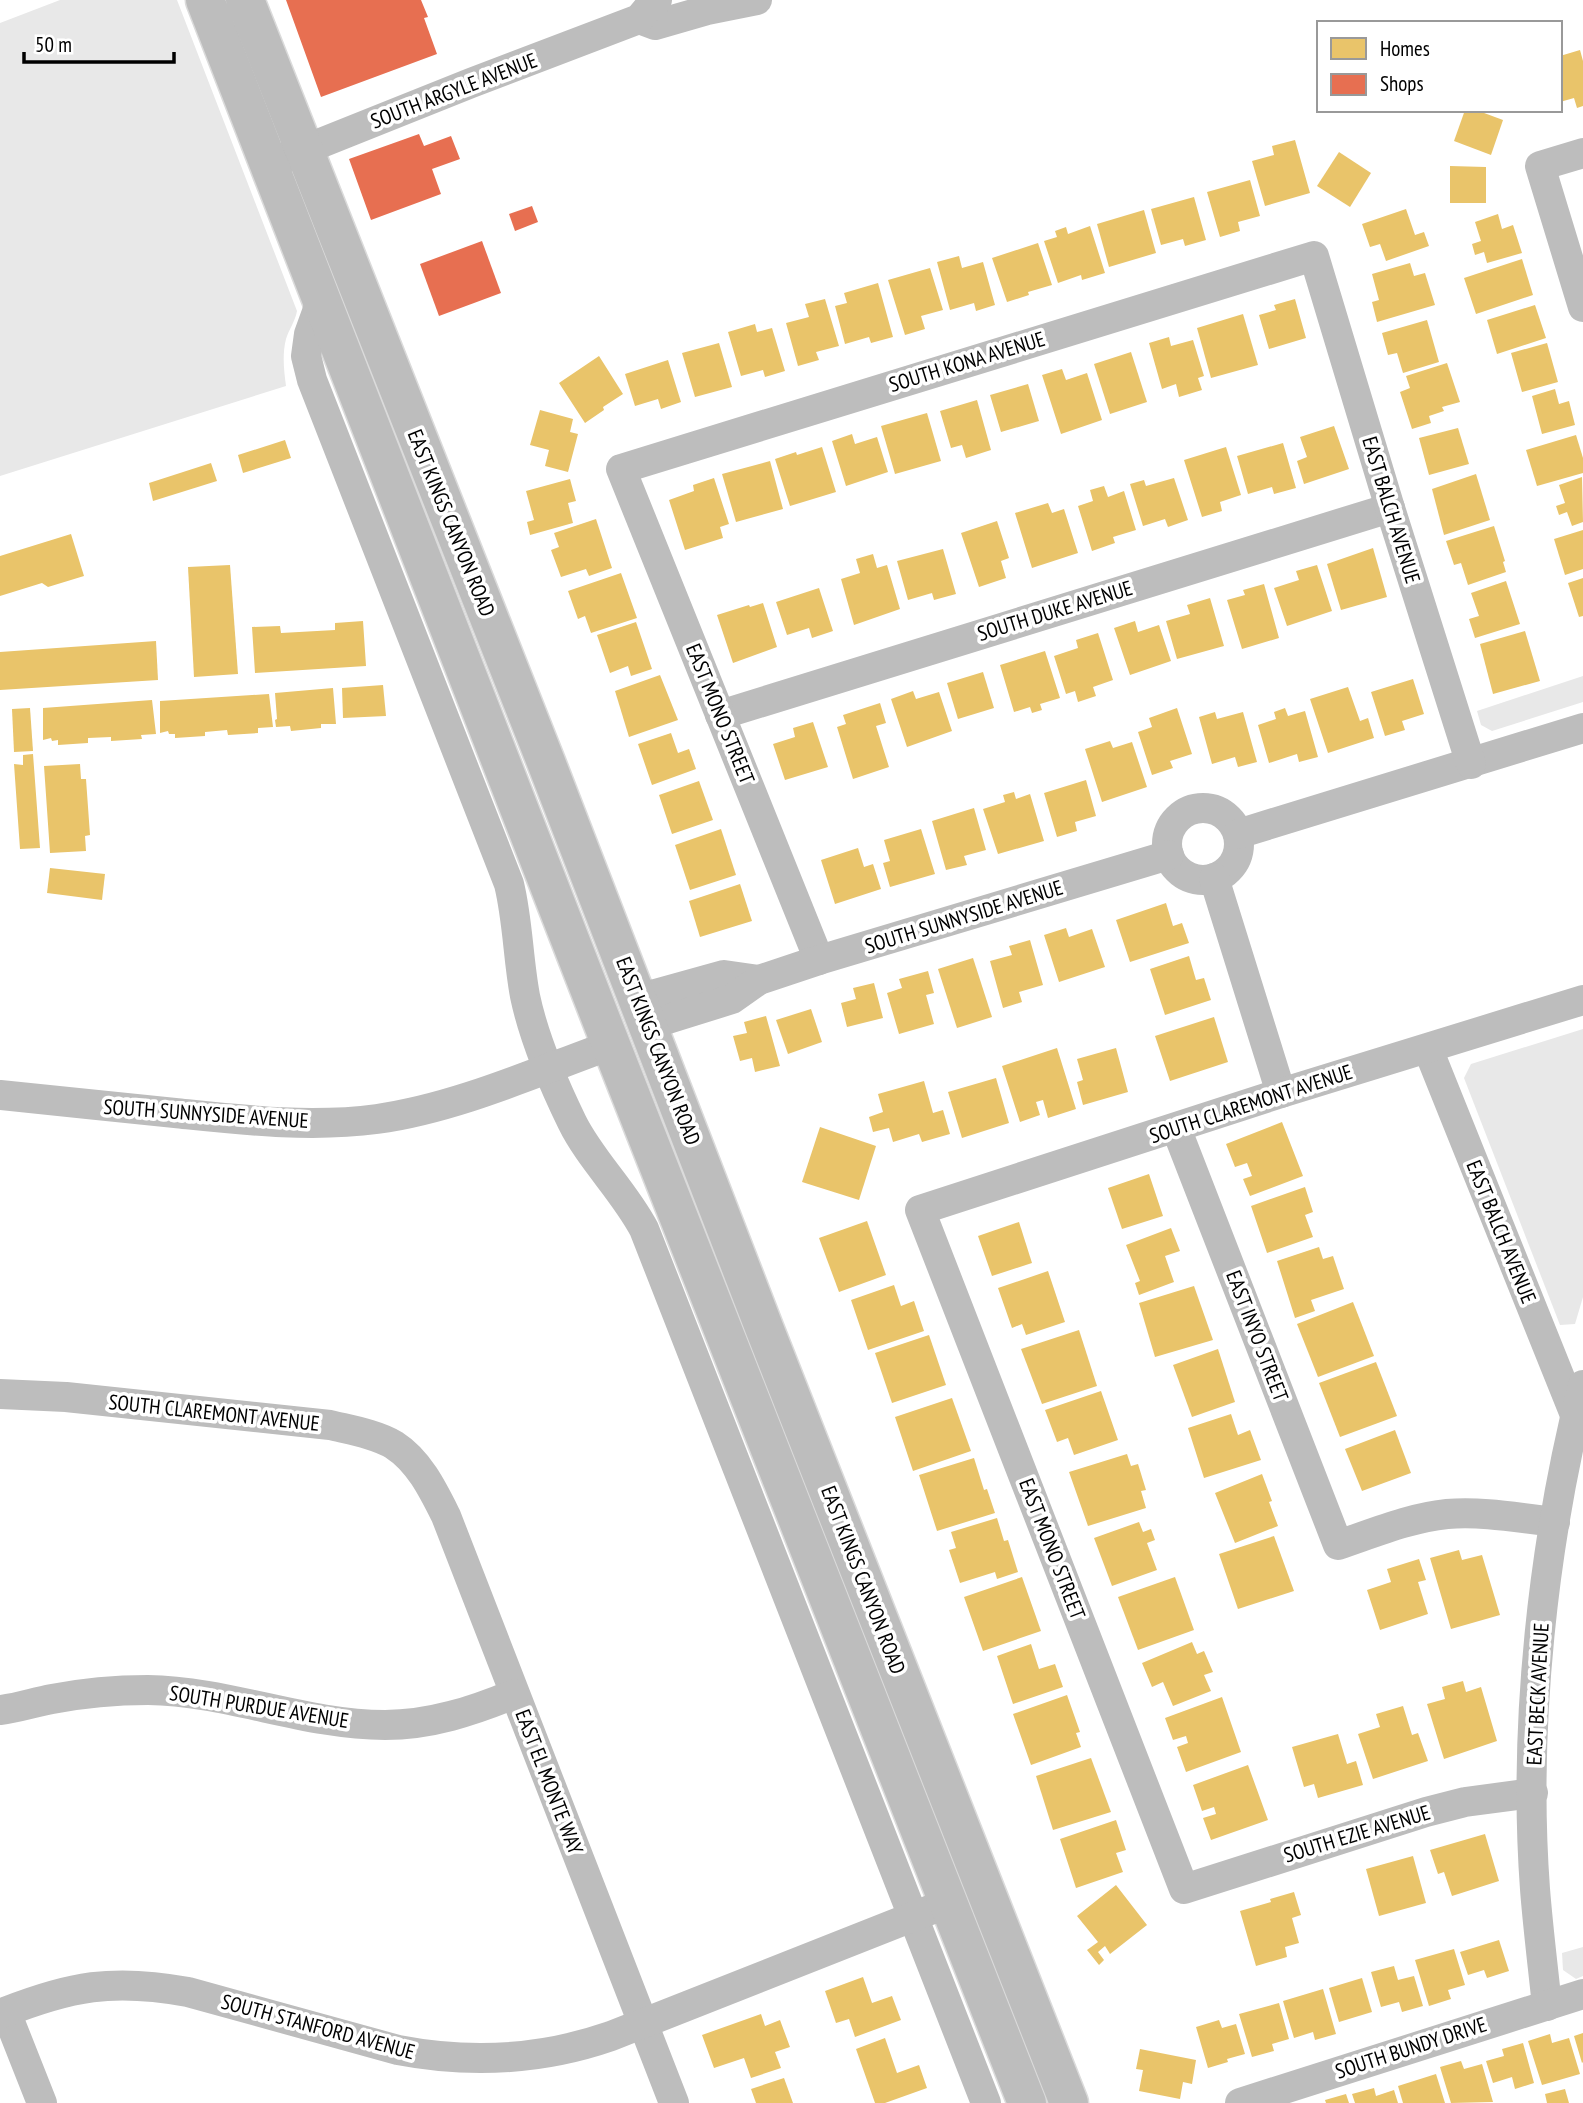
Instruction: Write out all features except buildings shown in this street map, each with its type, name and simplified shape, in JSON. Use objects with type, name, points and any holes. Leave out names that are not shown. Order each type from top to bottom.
[{"type":"main road","name":"EAST KINGS CANYON ROAD","points":[[205,0],[287,157],[546,762],[765,1330],[1069,2103]]},
{"type":"main road","name":"EAST KINGS CANYON ROAD","points":[[245,0],[322,298],[611,1045],[1027,2100]]},
{"type":"main road","points":[[497,749],[536,796],[620,1002],[631,1016],[641,1009]]},
{"type":"main road","points":[[611,1045],[624,1045],[634,1051],[640,1060],[728,1285],[765,1330]]},
{"type":"street","name":"SOUTH ARGYLE AVENUE","points":[[287,157],[648,9],[654,25],[757,0]]},
{"type":"street","points":[[1583,153],[1540,166],[1583,307]]},
{"type":"street","name":"SOUTH KONA AVENUE","points":[[621,469],[1314,256]]},
{"type":"street","name":"EAST BALCH AVENUE","points":[[1314,256],[1471,764]]},
{"type":"street","points":[[322,298],[309,334],[306,356],[312,380],[509,884],[516,915],[525,995],[549,1068],[573,1124],[644,1229],[986,2103]]},
{"type":"street","name":"EAST MONO STREET","points":[[621,469],[818,960]]},
{"type":"street","name":"SOUTH DUKE AVENUE","points":[[720,715],[1390,508]]},
{"type":"street","points":[[1238,834],[1583,728]]},
{"type":"street","points":[[1201,808],[1223,814],[1238,834],[1240,844],[1237,857],[1231,868],[1222,876],[1195,880],[1184,875],[1169,855],[1167,841],[1171,828],[1178,818],[1189,811],[1201,808]]},
{"type":"street","name":"SOUTH SUNNYSIDE AVENUE","points":[[641,1009],[652,1024],[732,999],[759,980],[818,960],[1169,855]]},
{"type":"street","points":[[1214,878],[1280,1093]]},
{"type":"street","name":"SOUTH CLAREMONT AVENUE","points":[[920,1210],[1280,1093],[1583,1000]]},
{"type":"street","name":"SOUTH SUNNYSIDE AVENUE","points":[[0,1095],[256,1122],[341,1122],[426,1109],[611,1045]]},
{"type":"street","name":"EAST BALCH AVENUE","points":[[1428,1049],[1575,1416]]},
{"type":"street","name":"EAST INYO STREET","points":[[1176,1128],[1338,1545],[1407,1521],[1447,1514],[1489,1514],[1555,1522]]},
{"type":"street","name":"EAST MONO STREET","points":[[920,1210],[1184,1889]]},
{"type":"street","name":"EAST BECK AVENUE","points":[[1547,2006],[1535,1888],[1534,1703],[1555,1522],[1583,1385]]},
{"type":"street","name":"SOUTH CLAREMONT AVENUE","points":[[0,1394],[66,1397],[330,1425],[367,1434],[394,1445],[417,1466]]},
{"type":"street","name":"EAST EL MONTE WAY","points":[[417,1466],[432,1487],[446,1516],[674,2103]]},
{"type":"street","name":"SOUTH PURDUE AVENUE","points":[[0,1710],[87,1693],[148,1690],[189,1693],[344,1721],[385,1725],[422,1722],[455,1715],[514,1694]]},
{"type":"street","name":"SOUTH EZIE AVENUE","points":[[1184,1889],[1426,1812],[1465,1802],[1533,1793]]},
{"type":"street","name":"SOUTH STANFORD AVENUE","points":[[3,2013],[54,1994],[92,1986],[158,1986],[398,2050],[430,2056],[499,2059],[540,2055],[582,2046],[643,2024],[949,1903]]},
{"type":"street","name":"SOUTH BUNDY DRIVE","points":[[1240,2103],[1583,1994]]},
{"type":"street","points":[[3,2013],[42,2103]]},
{"type":"shaded area","points":[[60,0],[177,0],[297,311],[285,345],[286,386],[0,476],[0,23]]},
{"type":"shaded area","points":[[1583,676],[1583,702],[1492,731],[1481,725],[1477,711]]},
{"type":"shaded area","points":[[1583,1029],[1583,1297],[1575,1324],[1560,1325],[1464,1078],[1471,1064]]},
{"type":"shaded area","points":[[1583,1947],[1583,1976],[1576,1979],[1563,1970],[1562,1953]]}]
